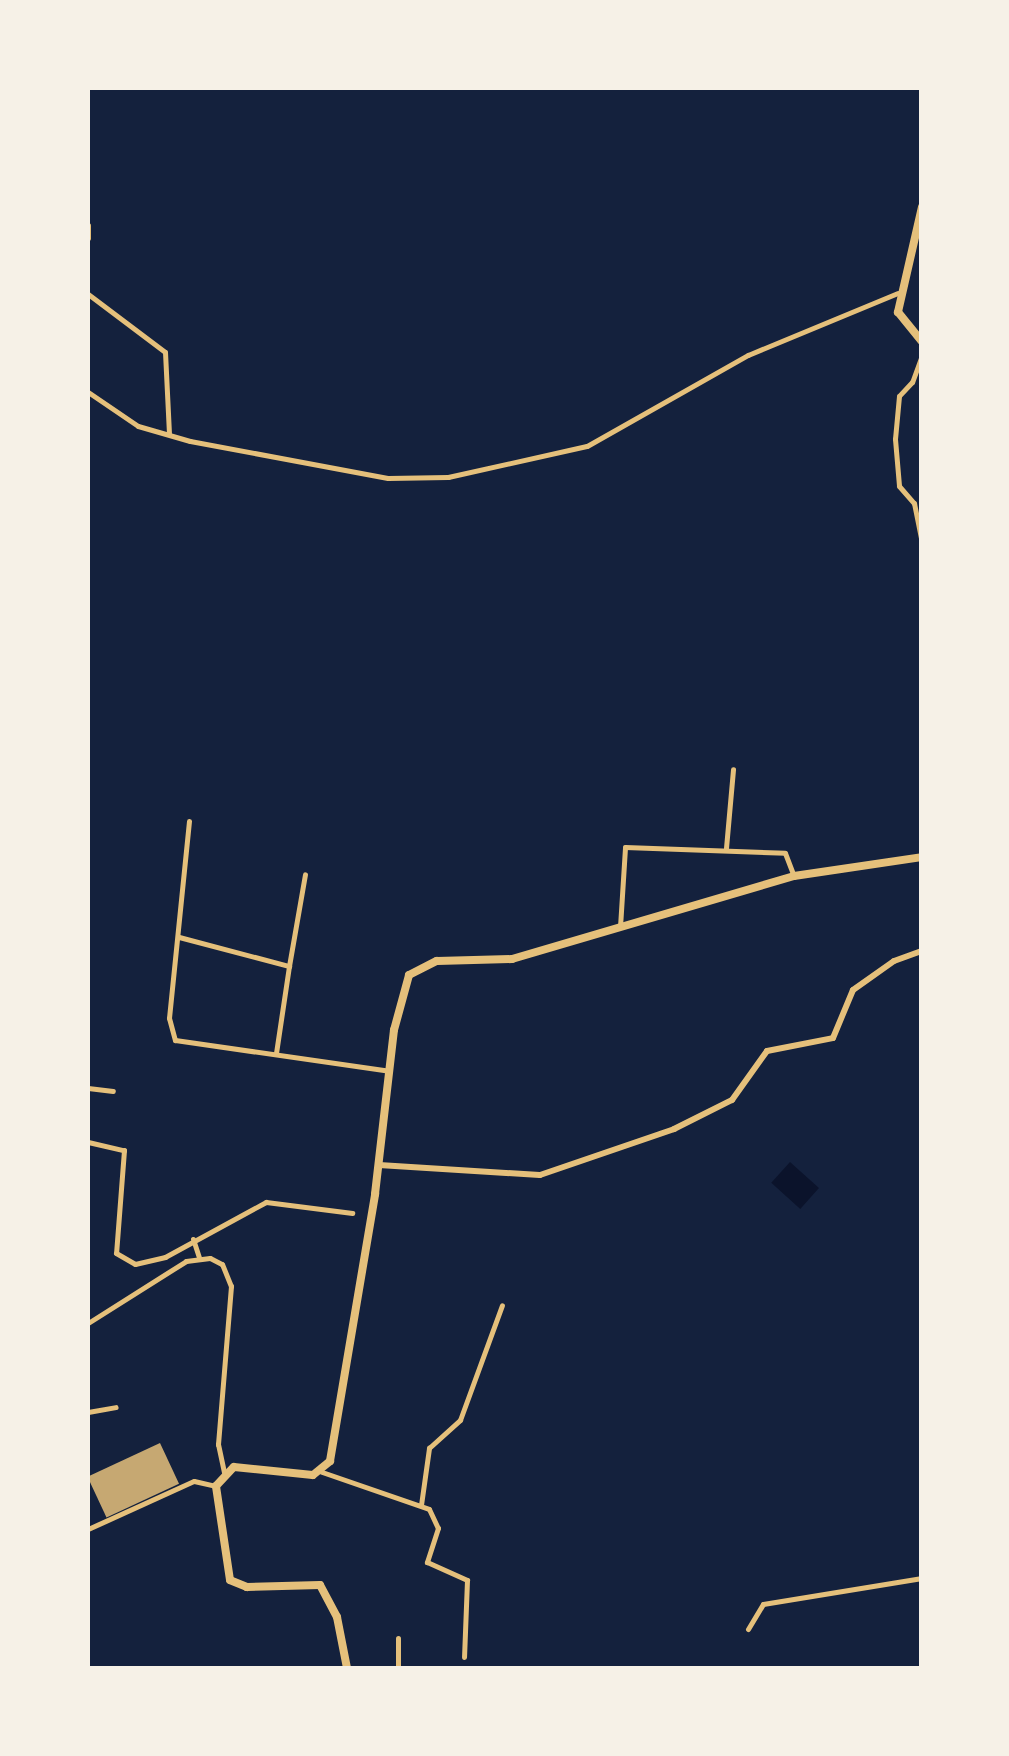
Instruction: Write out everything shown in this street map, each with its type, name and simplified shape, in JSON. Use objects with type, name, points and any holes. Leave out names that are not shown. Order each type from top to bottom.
[{"type":"main road","points":[[922,207],[898,293],[900,319],[922,342]]},
{"type":"main road","points":[[347,1668],[337,1617],[320,1586],[247,1587],[230,1580],[216,1486],[224,1472],[246,1465],[322,1472],[337,1440],[401,998],[417,968],[445,960],[512,960],[794,876],[922,857]]},
{"type":"street","points":[[88,226],[88,238]]},
{"type":"street","points":[[88,392],[138,426],[382,476],[448,477],[587,446],[748,355],[898,293]]},
{"type":"street","points":[[88,294],[165,352],[170,433]]},
{"type":"street","points":[[922,355],[912,382],[898,396],[895,439],[899,486],[914,503],[922,543]]},
{"type":"street","points":[[922,646],[922,693]]},
{"type":"street","points":[[726,848],[733,768]]},
{"type":"street","points":[[189,820],[170,1018],[174,1040],[389,1071]]},
{"type":"street","points":[[620,926],[625,847],[785,853],[794,876]]},
{"type":"street","points":[[276,1053],[305,874]]},
{"type":"street","points":[[179,937],[288,966]]},
{"type":"street","points":[[378,1165],[540,1175],[674,1130],[732,1100],[766,1051],[833,1038],[853,990],[894,961],[922,952]]},
{"type":"street","points":[[88,1088],[113,1090]]},
{"type":"street","points":[[88,1142],[124,1150],[115,1246],[121,1258],[148,1264],[266,1202],[352,1212]]},
{"type":"street","points":[[193,1240],[199,1258]]},
{"type":"street","points":[[88,1323],[199,1258],[222,1264],[231,1286],[218,1444],[224,1472]]},
{"type":"street","points":[[421,1505],[429,1448],[460,1420],[502,1306]]},
{"type":"street","points":[[88,1412],[116,1407]]},
{"type":"street","points":[[322,1472],[421,1505],[438,1528],[427,1562],[466,1580],[464,1657]]},
{"type":"street","points":[[88,1529],[194,1481],[216,1486]]},
{"type":"street","points":[[748,1629],[763,1604],[922,1578]]},
{"type":"street","points":[[398,1638],[398,1668]]},
{"type":"water","points":[[790,1162],[819,1188],[800,1209],[771,1183]]},
{"type":"building","points":[[160,1443],[179,1484],[107,1518],[88,1477]]}]
